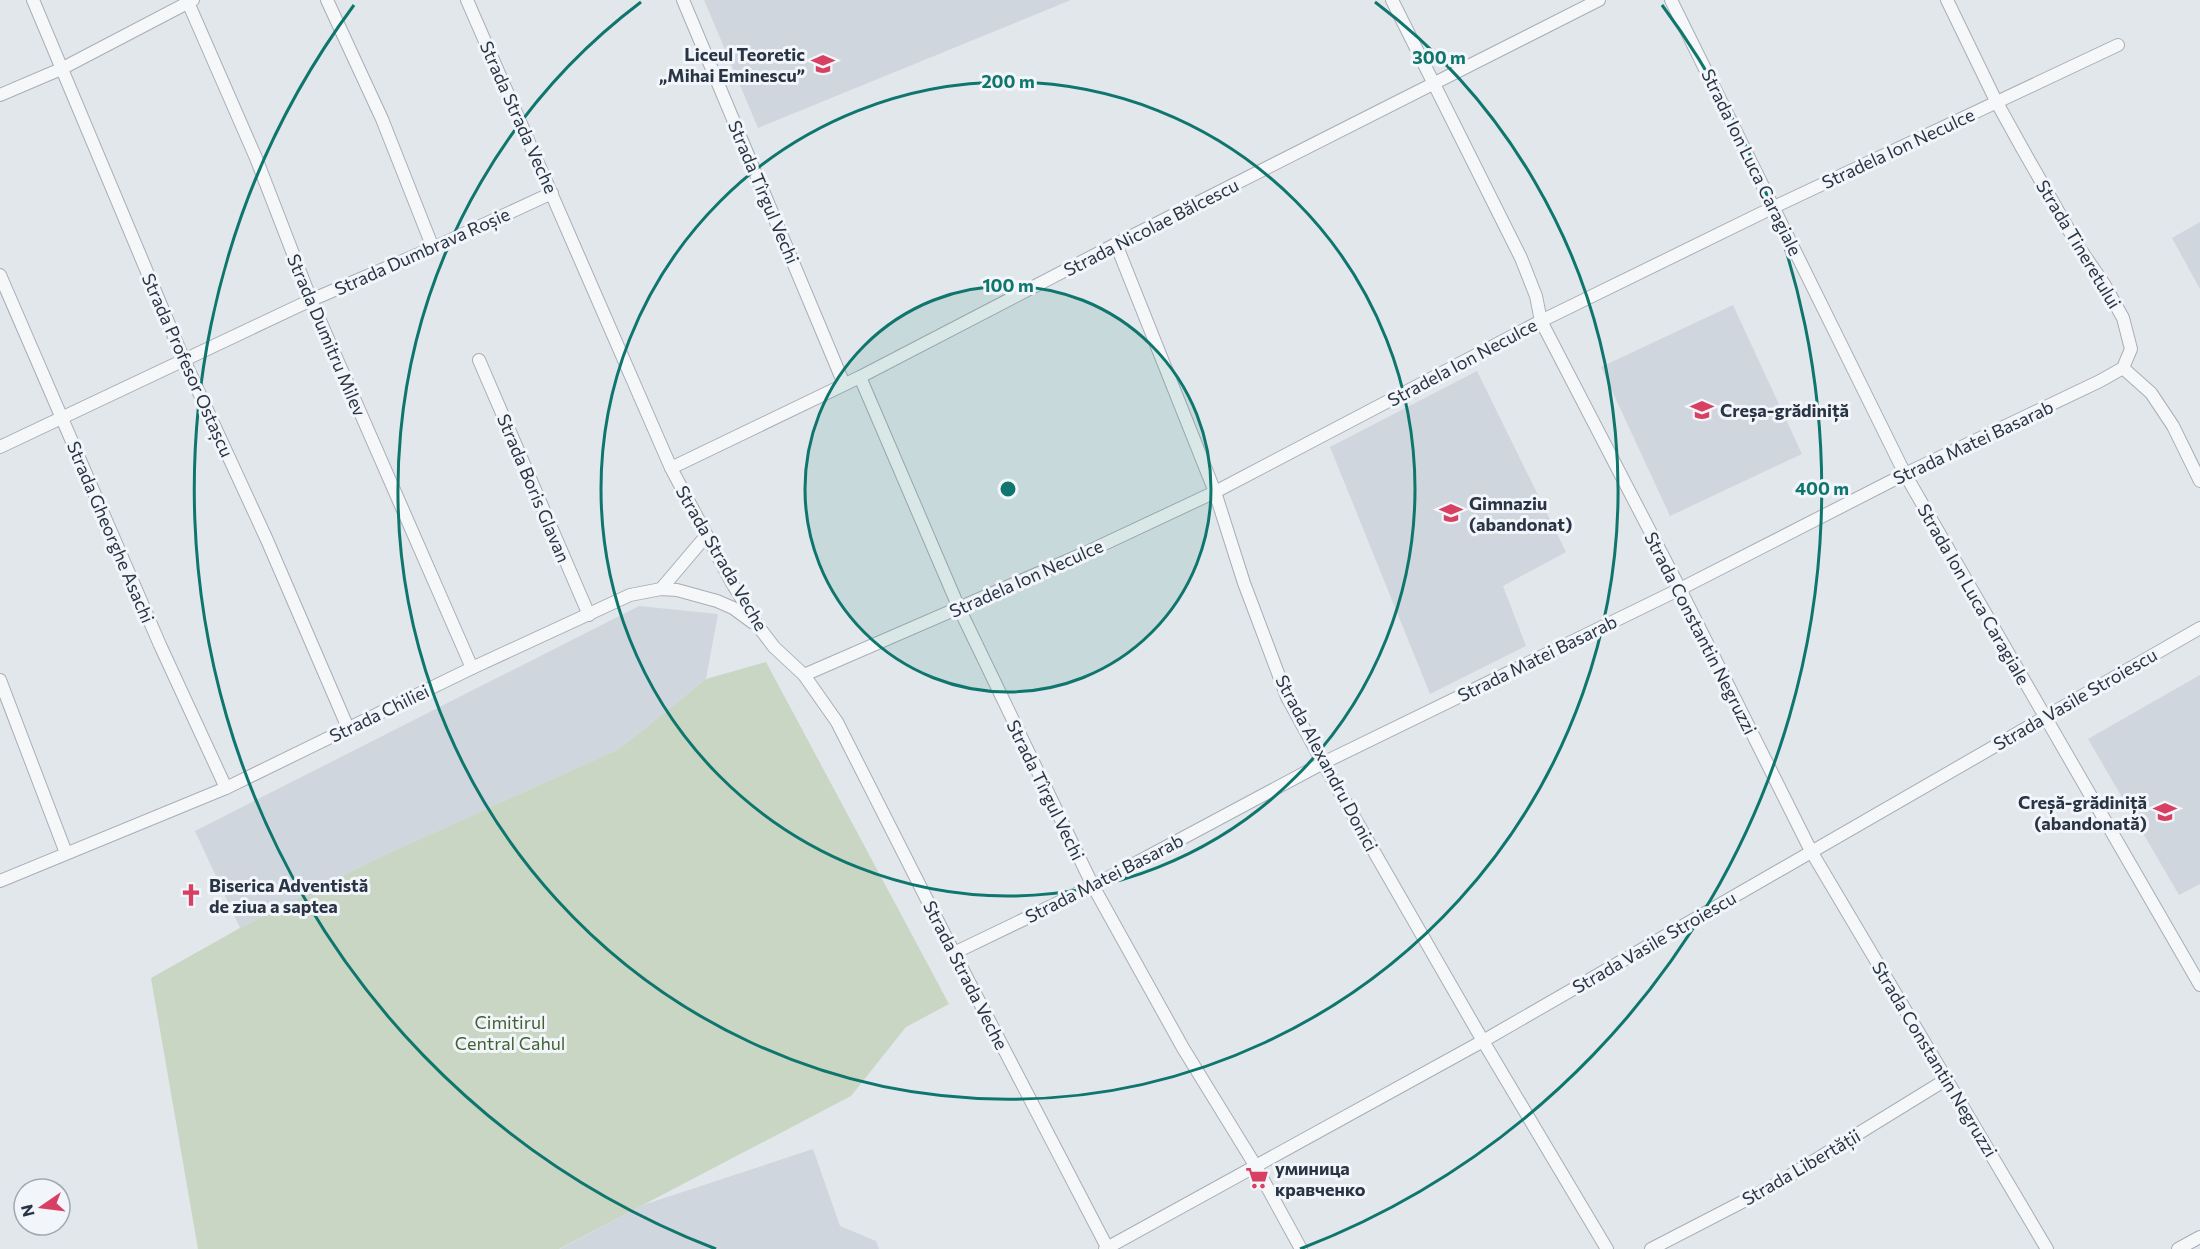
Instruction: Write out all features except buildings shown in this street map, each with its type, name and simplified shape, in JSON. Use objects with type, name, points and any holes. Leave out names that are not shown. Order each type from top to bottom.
[{"type":"street","name":"Strada Profesor Ostașcu","points":[[33,0],[184,360],[267,540],[348,728]]},
{"type":"street","points":[[327,0],[382,119],[433,248]]},
{"type":"street","name":"Strada Strada Veche","points":[[467,0],[671,468],[706,536],[758,626],[774,646],[804,675],[837,722],[1107,1249]]},
{"type":"street","name":"Strada Tîrgul Vechi","points":[[683,0],[844,384]]},
{"type":"street","name":"Strada Constantin Negruzzi","points":[[1392,0],[1521,258],[1536,296],[1541,321],[1680,589],[1811,851],[2047,1249]]},
{"type":"street","name":"Strada Nicolae Bălcescu","points":[[671,468],[860,377],[1116,244],[1599,0]]},
{"type":"street","name":"Strada Ion Luca Caragiale","points":[[1671,0],[1905,474],[2200,985]]},
{"type":"street","name":"Strada Tineretului","points":[[1947,0],[1996,101],[2078,246],[2104,284],[2123,318],[2131,349],[2123,368]]},
{"type":"street","points":[[0,95],[61,69],[189,1]]},
{"type":"street","name":"Strada Dumitru Milev","points":[[189,1],[256,158],[311,300],[472,668]]},
{"type":"street","name":"Stradela Ion Neculce","points":[[804,675],[1085,553],[1215,492],[1541,321],[1774,207],[2118,45]]},
{"type":"street","name":"Strada Dumbrava Roșie","points":[[0,447],[311,300],[433,248],[552,193]]},
{"type":"street","name":"Strada Alexandru Donici","points":[[1116,244],[1215,492],[1244,583],[1287,697],[1483,1041],[1607,1249]]},
{"type":"street","name":"Strada Gheorghe Asachi","points":[[0,275],[160,645],[226,788]]},
{"type":"street","name":"Strada Boris Glavan","points":[[479,360],[589,615]]},
{"type":"street","points":[[2123,368],[2151,393],[2174,426],[2200,481]]},
{"type":"street","name":"Strada Matei Basarab","points":[[954,953],[1093,886],[1323,763],[1680,589],[1905,474],[2080,391],[2123,368]]},
{"type":"street","name":"Strada Tîrgul Vechi","points":[[860,377],[959,608],[1093,886],[1183,1048],[1255,1165],[1301,1249]]},
{"type":"street","points":[[661,589],[706,536]]},
{"type":"street","name":"Strada Chiliei","points":[[0,881],[226,788],[472,668],[630,595],[661,589],[677,590],[733,608],[758,626]]},
{"type":"street","name":"Strada Vasile Stroiescu","points":[[1107,1249],[1255,1165],[1483,1041],[2200,628]]},
{"type":"street","points":[[0,680],[66,853]]},
{"type":"street","name":"Strada Libertății","points":[[1651,1249],[1773,1186],[1947,1079]]},
{"type":"street","points":[[2178,1249],[2200,1237]]},
{"type":"shaded area","name":"Liceul Teoretic „Mihai Eminescu”","points":[[704,0],[1071,0],[758,128]]},
{"type":"shaded area","points":[[2200,222],[2200,289],[2172,238]]},
{"type":"shaded area","name":"Creșa-grădiniță","points":[[1733,305],[1802,454],[1670,516],[1601,367]]},
{"type":"shaded area","name":"Gimnaziu (abandonat)","points":[[1477,371],[1566,552],[1503,586],[1526,646],[1430,694],[1330,447]]},
{"type":"shaded area","points":[[639,606],[718,614],[706,679],[619,749],[376,859],[240,928],[195,831]]},
{"type":"shaded area","name":"Creșă-grădiniță (abandonată)","points":[[2200,675],[2200,884],[2179,895],[2088,739]]},
{"type":"shaded area","points":[[813,1149],[840,1226],[876,1241],[879,1249],[560,1249],[643,1205]]},
{"type":"green space","name":"Cimitirul Central Cahul","points":[[766,662],[949,1004],[906,1027],[851,1096],[559,1249],[198,1249],[151,978],[240,928],[376,859],[619,749],[706,679]]},
{"type":"place","name":"Liceul Teoretic „Mihai Eminescu”","points":[[823,64]]},
{"type":"place","name":"Creșa-grădiniță","points":[[1702,410]]},
{"type":"place","name":"Gimnaziu (abandonat)","points":[[1451,513]]},
{"type":"place","name":"Creșă-grădiniță (abandonată)","points":[[2165,812]]},
{"type":"place","name":"Biserica Adventistă de ziua a saptea","points":[[191,895]]},
{"type":"place","name":"уминица кравченко","points":[[1257,1178]]}]
